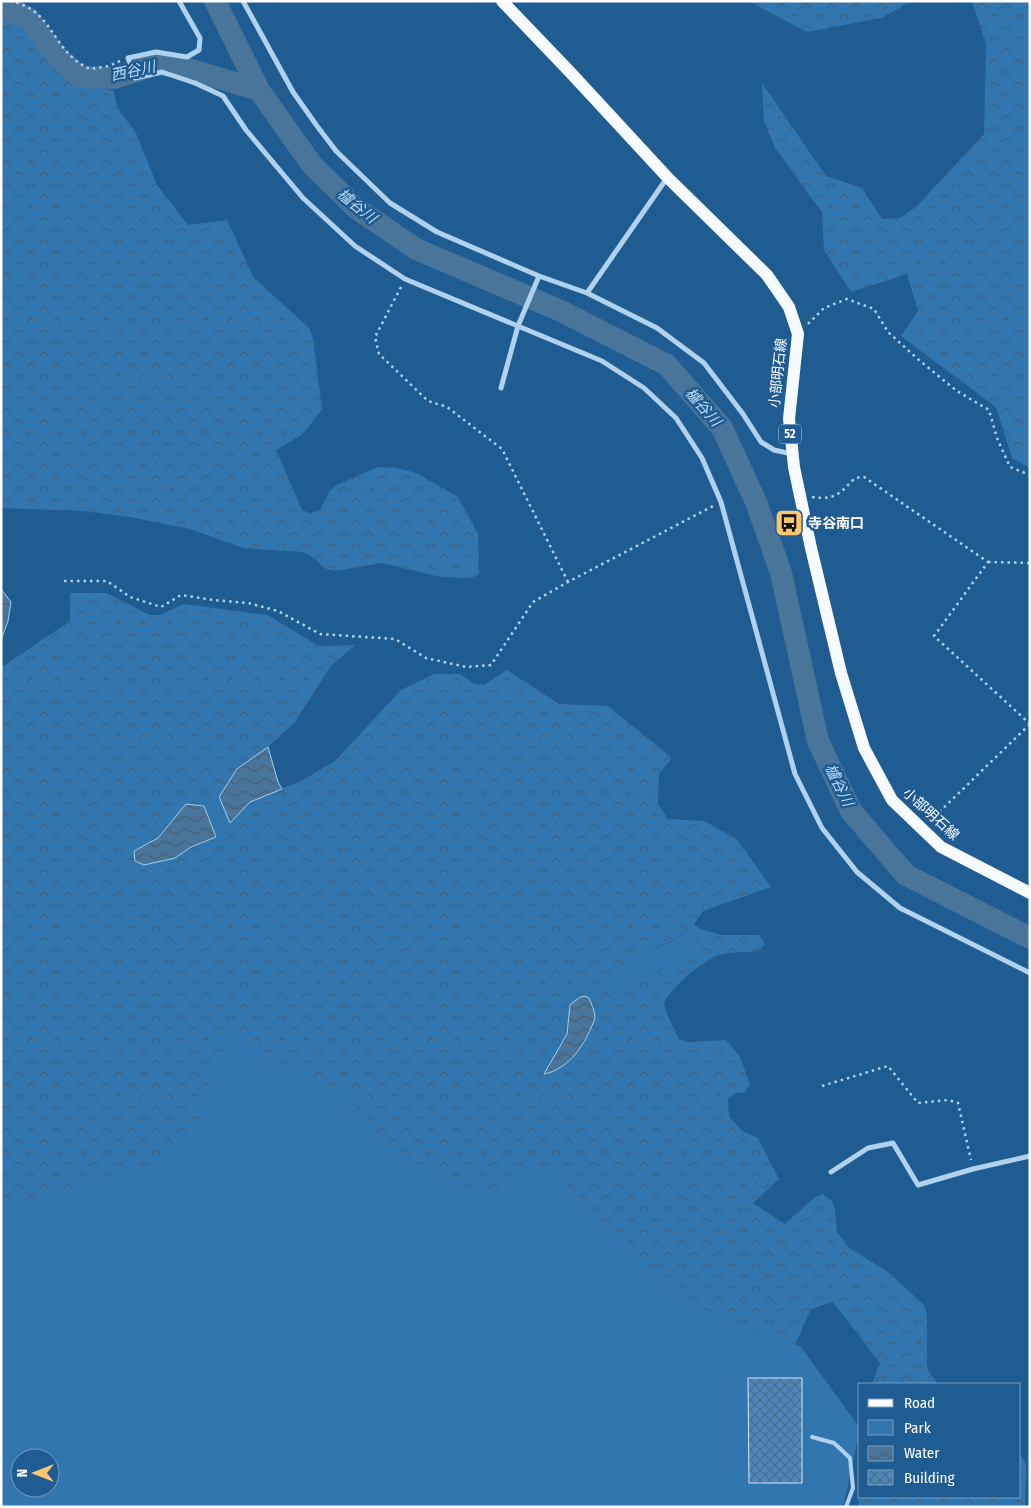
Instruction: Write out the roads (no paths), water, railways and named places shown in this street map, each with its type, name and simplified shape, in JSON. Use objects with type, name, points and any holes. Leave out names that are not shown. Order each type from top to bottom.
[{"type":"main road","name":"小部明石線","points":[[502,1],[668,178],[768,275],[788,307],[798,334],[788,419],[799,495],[842,673],[864,748],[892,800],[941,848],[1030,893]]},
{"type":"street","points":[[179,1],[200,38],[199,50],[187,57],[156,52],[128,58],[135,78],[162,72],[195,83],[223,96],[246,130],[303,198],[355,246],[405,279],[602,361],[644,388],[676,418],[702,458],[720,502],[795,774],[822,828],[857,872],[900,908],[1030,972]]},
{"type":"street","points":[[243,1],[293,92],[336,151],[390,203],[437,232],[539,276],[587,293],[657,328],[704,363],[744,414],[761,442],[774,450],[792,454]]},
{"type":"street","points":[[587,293],[668,178]]},
{"type":"street","points":[[501,388],[518,326],[539,276]]},
{"type":"street","points":[[831,1172],[868,1148],[893,1143],[918,1185],[973,1169],[1030,1156]]},
{"type":"lane","points":[[812,1437],[834,1443],[850,1458],[854,1488],[846,1507]]},
{"type":"water","points":[[1,589],[11,602],[8,621],[1,640]]},
{"type":"water","points":[[268,747],[278,782],[282,789],[250,802],[230,823],[219,797],[237,769]]},
{"type":"water","points":[[186,804],[204,806],[216,837],[191,847],[175,858],[144,865],[135,861],[134,851],[158,838]]},
{"type":"water","points":[[585,996],[589,998],[595,1017],[588,1036],[573,1057],[560,1068],[544,1074],[567,1034],[570,1005],[580,997]]},
{"type":"waterway","name":"櫨谷川","points":[[215,1],[259,90],[312,165],[356,208],[416,249],[561,311],[667,365],[722,428],[756,502],[781,573],[818,741],[851,811],[906,875],[1030,938]]},
{"type":"waterway","name":"西谷川","points":[[1,11],[18,13],[29,19],[55,54],[80,77],[114,78],[158,64],[181,67],[259,90]]},
{"type":"place","name":"寺谷南口","points":[[789,523]]}]
